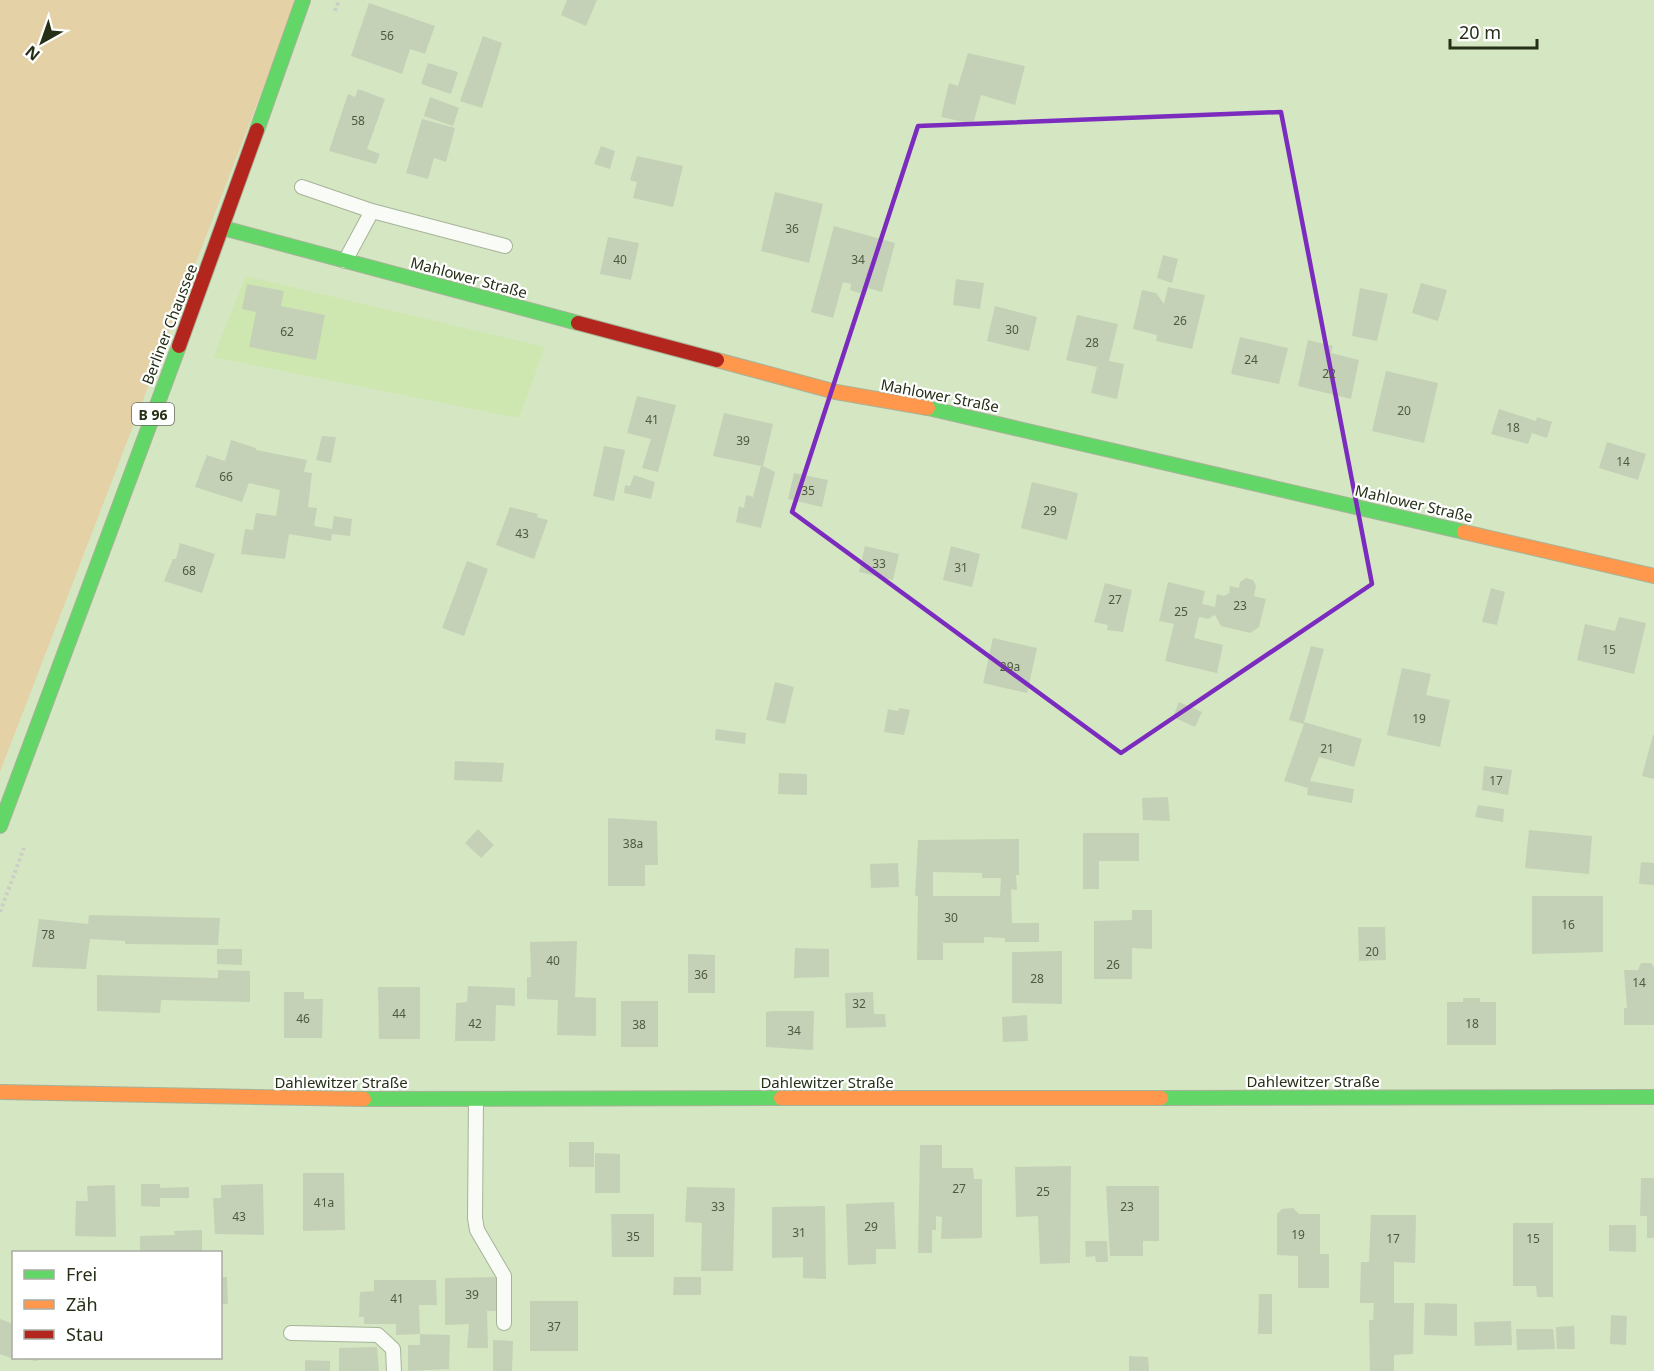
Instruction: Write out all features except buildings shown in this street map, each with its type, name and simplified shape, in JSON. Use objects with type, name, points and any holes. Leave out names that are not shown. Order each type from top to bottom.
[{"type":"street","name":"Berliner Chaussee","points":[[0,826],[223,228],[303,0]]},
{"type":"street","name":"Mahlower Straße","points":[[223,228],[836,392],[960,414],[1654,576]]},
{"type":"street","name":"Dahlewitzer Straße","points":[[0,1092],[290,1099],[1654,1098]]},
{"type":"lane","points":[[302,188],[372,211],[505,246]]},
{"type":"lane","points":[[345,261],[372,211]]},
{"type":"lane","points":[[476,1099],[475,1218],[477,1230],[504,1276],[504,1323]]},
{"type":"lane","points":[[291,1334],[378,1335],[393,1349],[394,1371]]},
{"type":"highlighted area","points":[[1281,112],[1372,584],[1121,753],[792,512],[918,126]]},
{"type":"shaded area","points":[[0,0],[297,0],[0,772]]},
{"type":"shaded area","points":[[246,276],[545,347],[519,418],[213,357]]},
{"type":"traffic: fast","points":[[257,130],[303,0]]},
{"type":"traffic: fast","points":[[223,228],[578,323]]},
{"type":"traffic: fast","points":[[0,826],[179,346]]},
{"type":"traffic: fast","points":[[928,408],[1464,532]]},
{"type":"traffic: fast","points":[[1161,1098],[1654,1097]]},
{"type":"traffic: fast","points":[[364,1099],[781,1098]]},
{"type":"traffic: slow","points":[[717,360],[836,392],[928,408]]},
{"type":"traffic: slow","points":[[1464,532],[1654,576]]},
{"type":"traffic: slow","points":[[0,1092],[364,1099]]},
{"type":"traffic: slow","points":[[781,1098],[1161,1098]]},
{"type":"traffic: jam","points":[[179,346],[257,130]]},
{"type":"traffic: jam","points":[[578,323],[717,360]]}]
